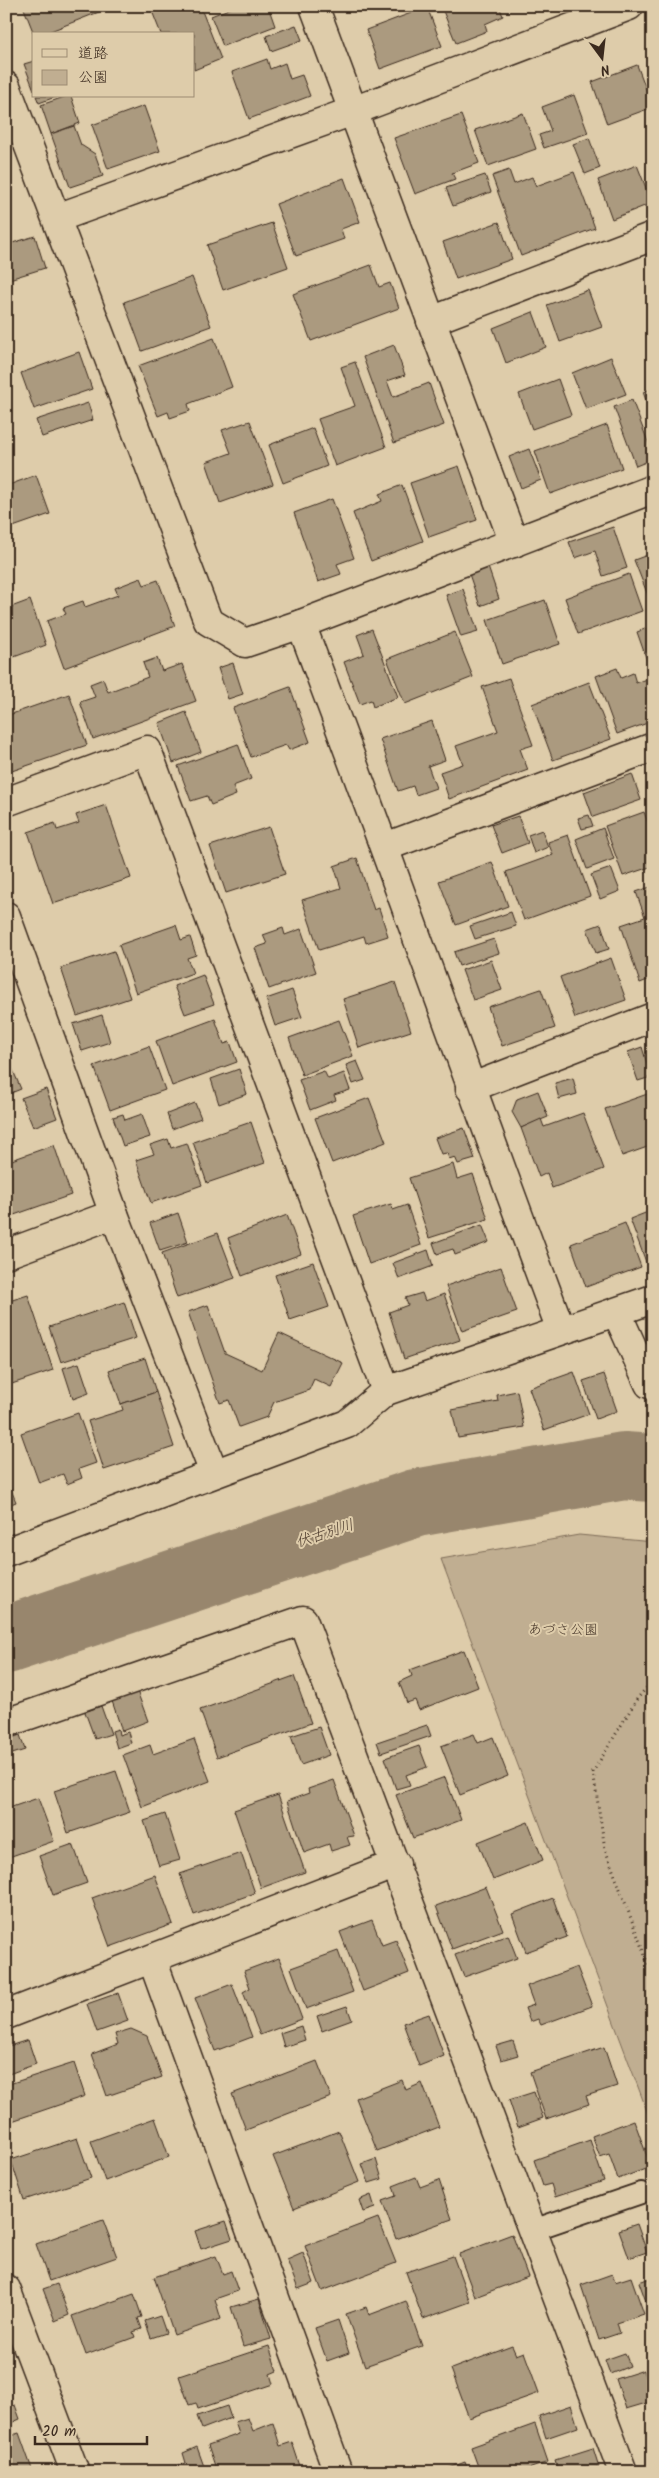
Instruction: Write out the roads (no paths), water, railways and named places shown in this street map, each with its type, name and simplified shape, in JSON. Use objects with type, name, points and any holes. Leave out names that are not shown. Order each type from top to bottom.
[{"type":"street","points":[[314,6],[514,543]]},
{"type":"street","points":[[57,218],[353,111],[629,6]]},
{"type":"street","points":[[6,86],[208,621],[244,643],[302,624],[653,489]]},
{"type":"street","points":[[431,321],[653,236]]},
{"type":"street","points":[[302,624],[385,847],[470,1088],[561,1330]]},
{"type":"street","points":[[385,847],[653,747]]},
{"type":"street","points":[[6,802],[147,750],[386,1390]]},
{"type":"street","points":[[6,916],[114,1214],[214,1473]]},
{"type":"street","points":[[470,1088],[653,1017]]},
{"type":"street","points":[[6,1254],[114,1214]]},
{"type":"street","points":[[6,1552],[347,1424],[386,1390],[561,1330],[617,1313],[653,1299]]},
{"type":"street","points":[[617,1313],[650,1384],[653,1385]]},
{"type":"street","points":[[6,1723],[302,1620],[396,1864],[624,2472]]},
{"type":"street","points":[[6,2015],[396,1864]]},
{"type":"street","points":[[152,1959],[338,2472]]},
{"type":"street","points":[[6,2289],[75,2472]]},
{"type":"lane","points":[[533,2230],[641,2193]]},
{"type":"waterway","name":"伏古別川","points":[[6,1640],[416,1503],[624,1466],[653,1468]]},
{"type":"park label","name":"あづさ公園","points":[[563,1630]]}]
